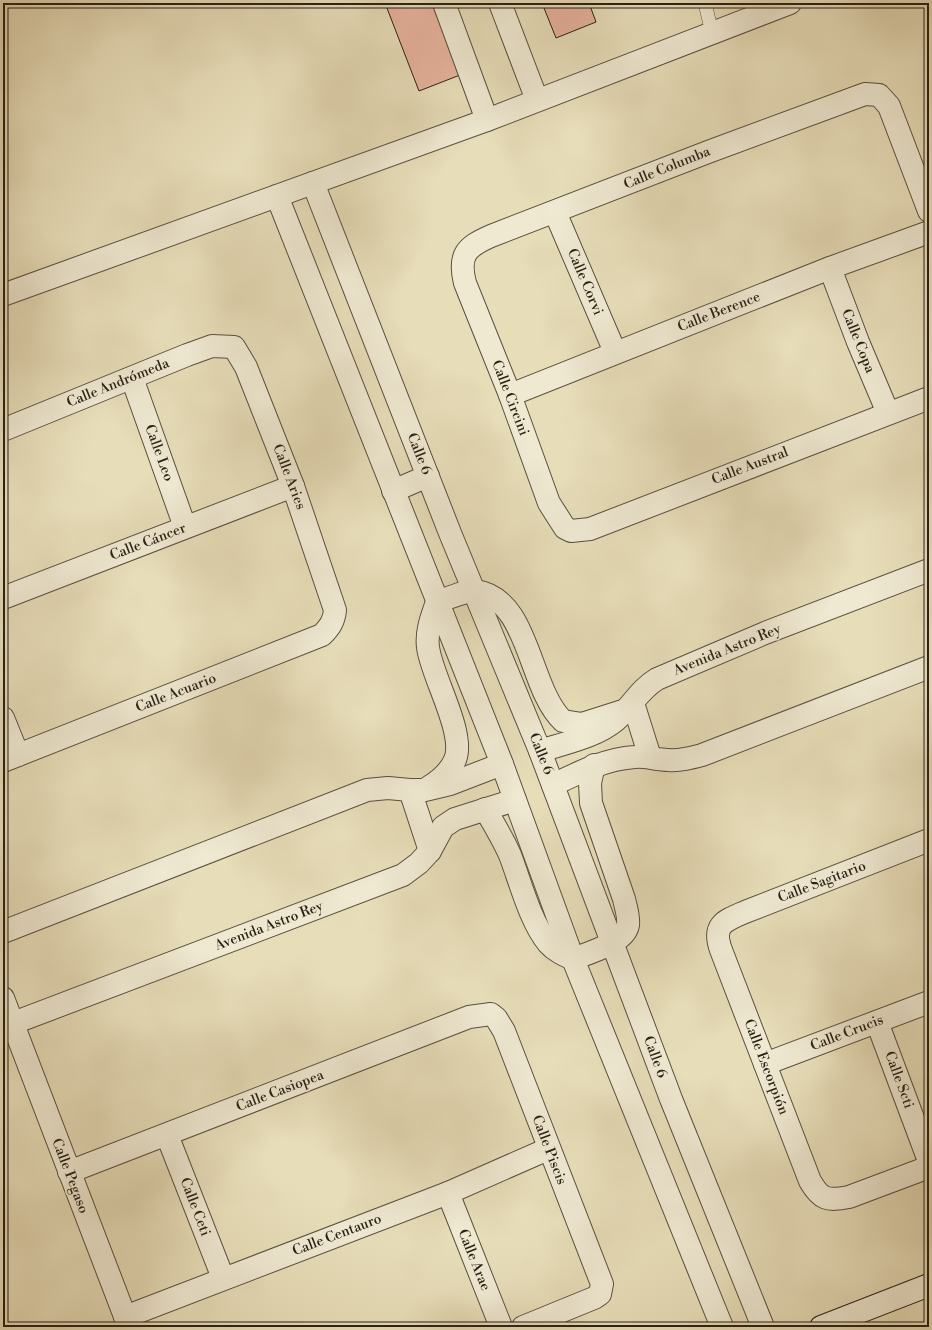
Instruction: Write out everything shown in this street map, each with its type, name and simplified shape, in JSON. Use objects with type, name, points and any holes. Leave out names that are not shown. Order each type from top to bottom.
[{"type":"street","points":[[444,3],[487,120]]},
{"type":"street","points":[[500,3],[537,100]]},
{"type":"street","points":[[3,295],[487,120],[790,3]]},
{"type":"street","name":"Calle Columba","points":[[463,258],[474,243],[708,152],[856,96],[865,94],[879,95],[889,106],[929,211]]},
{"type":"street","name":"Calle 6","points":[[313,182],[473,590],[492,631],[553,784],[671,1099],[764,1327]]},
{"type":"street","points":[[277,196],[502,764],[573,959],[722,1327]]},
{"type":"street","name":"Calle Corvi","points":[[555,212],[615,352]]},
{"type":"street","name":"Calle Berence","points":[[510,395],[615,352],[830,268],[929,232]]},
{"type":"street","name":"Calle Circini","points":[[463,258],[462,271],[465,283],[510,395],[549,503],[560,522],[571,532]]},
{"type":"street","name":"Calle Copa","points":[[830,268],[858,342],[888,413]]},
{"type":"street","name":"Calle Andrómeda","points":[[3,430],[212,346],[234,347]]},
{"type":"street","name":"Calle Aries","points":[[234,347],[246,366],[293,486],[335,610]]},
{"type":"street","name":"Calle Leo","points":[[132,378],[185,528]]},
{"type":"street","name":"Calle Austral","points":[[571,532],[590,529],[929,398]]},
{"type":"street","points":[[393,491],[428,476]]},
{"type":"street","name":"Calle Cáncer","points":[[3,598],[293,486]]},
{"type":"street","name":"Avenida Astro Rey","points":[[540,751],[600,731],[616,721],[649,684],[664,675],[929,570]]},
{"type":"street","points":[[437,602],[473,590],[497,598],[510,612],[548,701],[563,721],[582,724],[630,707],[650,757]]},
{"type":"street","points":[[418,790],[447,772],[455,760],[457,745],[453,719],[439,685],[428,646],[430,621],[437,602]]},
{"type":"street","name":"Calle Acuario","points":[[10,758],[322,635],[330,626],[334,618],[335,610]]},
{"type":"street","points":[[553,784],[594,765],[635,757],[682,760],[702,755],[763,733],[929,667]]},
{"type":"street","points":[[3,718],[10,758]]},
{"type":"street","points":[[3,932],[367,790],[388,788],[418,790],[450,784],[502,764]]},
{"type":"street","points":[[485,809],[496,826],[510,855],[526,901],[547,942],[557,952],[573,959],[613,942],[624,934],[628,925],[627,914],[590,803],[590,783],[594,765]]},
{"type":"street","points":[[418,790],[430,851]]},
{"type":"street","name":"Avenida Astro Rey","points":[[8,1025],[403,875],[419,863],[430,851],[443,827],[455,820],[515,800]]},
{"type":"street","name":"Calle Sagitario","points":[[718,930],[728,919],[929,840]]},
{"type":"street","name":"Calle Escorpión","points":[[718,930],[721,950],[810,1181],[816,1191],[825,1199],[849,1197],[929,1167]]},
{"type":"street","name":"Calle Pegaso","points":[[3,998],[8,1025],[69,1172],[127,1322]]},
{"type":"street","name":"Calle Crucis","points":[[765,1064],[929,1002]]},
{"type":"street","name":"Calle Casiopea","points":[[69,1172],[469,1017],[491,1014]]},
{"type":"street","name":"Calle Piscis","points":[[491,1014],[496,1018],[504,1031],[548,1149],[600,1277],[602,1289],[600,1294],[594,1298],[523,1327]]},
{"type":"street","name":"Calle Scti","points":[[877,1022],[929,1161]]},
{"type":"street","name":"Calle Ceti","points":[[167,1135],[223,1278]]},
{"type":"street","name":"Calle Centauro","points":[[127,1322],[223,1278],[448,1193],[548,1149]]},
{"type":"street","name":"Calle Arae","points":[[448,1193],[501,1327]]},
{"type":"street","points":[[821,1327],[929,1285]]},
{"type":"lane","points":[[704,3],[712,33]]},
{"type":"building","points":[[385,3],[432,3],[460,75],[419,91]]},
{"type":"building","points":[[542,3],[589,3],[596,22],[556,38]]}]
